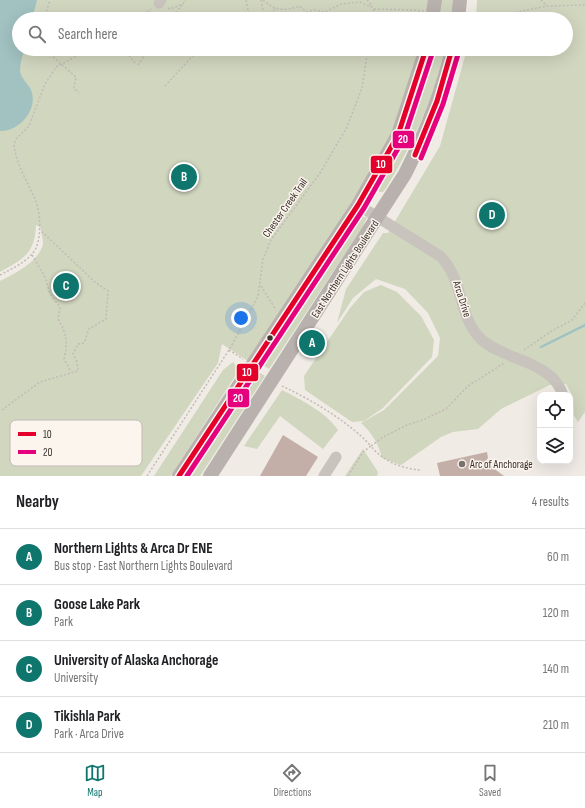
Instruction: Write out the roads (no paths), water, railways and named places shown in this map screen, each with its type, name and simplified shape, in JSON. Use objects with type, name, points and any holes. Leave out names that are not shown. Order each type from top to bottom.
[{"type":"main road","points":[[433,12],[435,0]]},
{"type":"main road","points":[[459,12],[460,0]]},
{"type":"main road","points":[[179,476],[358,204],[398,135],[424,56]]},
{"type":"main road","name":"East Northern Lights Boulevard","points":[[210,476],[405,174],[424,137],[437,101],[450,56]]},
{"type":"street","name":"Arca Drive","points":[[358,204],[440,256],[449,265],[454,275],[469,321],[480,339],[493,349],[537,368],[553,377],[560,392]]},
{"type":"street","points":[[324,476],[336,457]]},
{"type":"water","points":[[0,0],[37,0],[34,12],[12,12],[12,56],[22,56],[20,71],[31,90],[33,97],[32,105],[26,118],[14,128],[0,131]]},
{"type":"waterway","points":[[541,347],[585,325]]},
{"type":"place","name":"Goose Lake Park","points":[[184,177]]},
{"type":"place","name":"Tikishla Park","points":[[492,215]]},
{"type":"place","name":"University of Alaska Anchorage","points":[[66,286]]},
{"type":"place","name":"Northern Lights & Arca Dr ENE","points":[[312,343]]},
{"type":"place","name":"Arc of Anchorage","points":[[462,464]]}]
